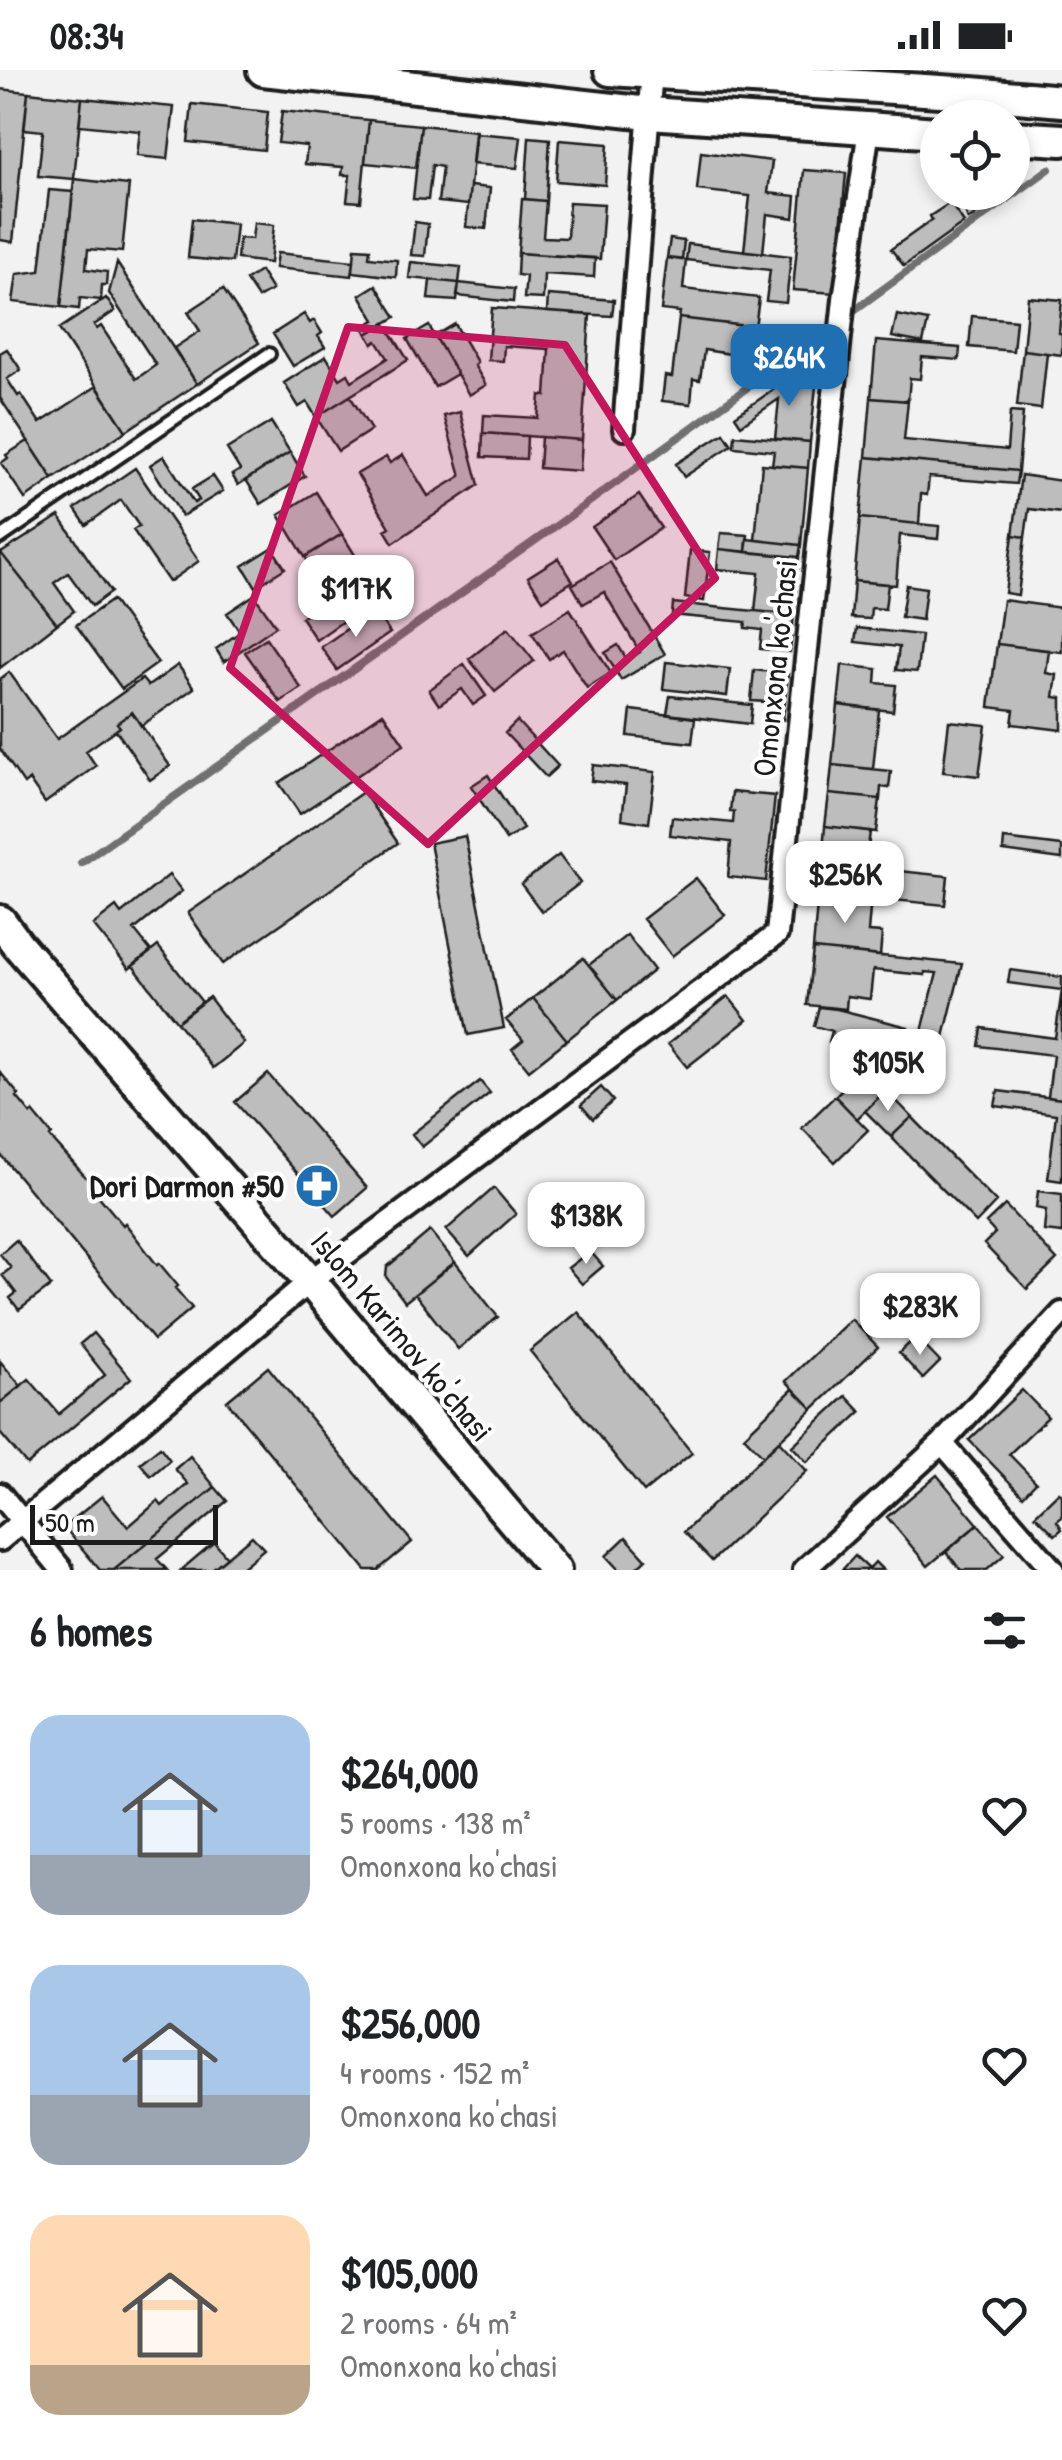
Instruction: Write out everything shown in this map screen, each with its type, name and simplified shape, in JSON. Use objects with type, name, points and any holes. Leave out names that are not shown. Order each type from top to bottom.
[{"type":"main road","points":[[263,70],[649,112],[920,132]]},
{"type":"main road","points":[[610,70],[1062,102]]},
{"type":"main road","points":[[1030,138],[1062,140]]},
{"type":"main road","name":"Islom Karimov ko'chasi","points":[[6,942],[310,1281],[555,1570]]},
{"type":"street","points":[[624,429],[652,72]]},
{"type":"street","name":"Omonxona ko'chasi","points":[[0,1540],[310,1281],[777,934],[844,300],[869,128]]},
{"type":"street","points":[[804,1570],[942,1443],[1062,1313]]},
{"type":"street","points":[[942,1443],[1053,1570]]},
{"type":"street","points":[[0,1494],[62,1570]]},
{"type":"lane","points":[[0,538],[270,354]]},
{"type":"highlighted area","points":[[348,327],[565,345],[715,578],[428,844],[230,668]]},
{"type":"building","points":[[0,89],[28,92],[13,242],[0,240]]},
{"type":"building","points":[[28,92],[82,98],[74,179],[38,176],[43,131],[24,129]]},
{"type":"building","points":[[82,98],[174,107],[168,159],[137,156],[140,131],[79,125]]},
{"type":"building","points":[[192,104],[268,112],[264,150],[188,142]]},
{"type":"building","points":[[282,111],[369,120],[361,202],[347,201],[350,175],[342,175],[343,167],[305,164],[307,146],[278,143]]},
{"type":"building","points":[[369,120],[421,125],[416,168],[365,163]]},
{"type":"building","points":[[421,125],[476,131],[468,205],[438,202],[442,167],[432,165],[428,200],[413,199]]},
{"type":"building","points":[[475,133],[521,137],[517,168],[472,164]]},
{"type":"building","points":[[529,137],[550,139],[546,201],[525,199]]},
{"type":"building","points":[[559,140],[608,144],[605,185],[556,181]]},
{"type":"building","points":[[701,152],[772,161],[768,193],[796,196],[794,218],[767,214],[763,253],[744,251],[750,196],[697,190]]},
{"type":"building","points":[[804,170],[846,173],[835,293],[793,290]]},
{"type":"building","points":[[74,179],[129,185],[122,252],[88,249],[86,269],[107,272],[106,285],[102,285],[101,300],[80,298],[79,309],[61,307]]},
{"type":"building","points":[[470,186],[490,188],[486,229],[466,227]]},
{"type":"building","points":[[49,190],[73,192],[61,307],[13,302],[17,274],[40,271]]},
{"type":"building","points":[[522,199],[546,201],[543,237],[567,238],[569,202],[604,204],[600,259],[518,253]]},
{"type":"building","points":[[939,210],[955,210],[964,223],[904,266],[891,249],[932,220],[930,216]]},
{"type":"building","points":[[964,210],[983,210],[968,220]]},
{"type":"building","points":[[192,219],[236,224],[232,262],[188,258]]},
{"type":"building","points":[[415,222],[428,224],[425,256],[411,255]]},
{"type":"building","points":[[254,223],[274,225],[270,263],[237,259],[239,238],[252,239]]},
{"type":"building","points":[[670,239],[684,241],[682,260],[667,258]]},
{"type":"building","points":[[688,244],[791,256],[786,303],[766,301],[770,270],[686,260]]},
{"type":"building","points":[[355,248],[370,249],[369,257],[397,260],[396,277],[353,272]]},
{"type":"building","points":[[277,253],[354,261],[352,276],[275,268]]},
{"type":"building","points":[[518,253],[595,258],[594,277],[544,274],[543,299],[524,298],[526,276],[517,275]]},
{"type":"building","points":[[667,258],[686,260],[683,289],[759,298],[755,327],[679,318],[680,312],[661,310]]},
{"type":"building","points":[[411,262],[461,267],[459,283],[409,278]]},
{"type":"building","points":[[117,263],[197,384],[126,431],[59,329],[106,298],[115,311],[94,325],[97,329],[101,326],[136,379],[156,365],[109,293]]},
{"type":"building","points":[[260,271],[272,290],[258,298],[246,280]]},
{"type":"building","points":[[430,280],[459,283],[457,301],[428,299]]},
{"type":"building","points":[[459,283],[514,289],[513,302],[457,296]]},
{"type":"building","points":[[376,285],[396,317],[367,334],[363,327],[375,320],[360,295]]},
{"type":"building","points":[[223,289],[259,343],[197,384],[174,348],[200,331],[188,312]]},
{"type":"building","points":[[548,295],[614,300],[612,316],[547,312]]},
{"type":"building","points":[[1028,297],[1062,300],[1062,355],[1023,350]]},
{"type":"building","points":[[492,308],[590,315],[582,440],[483,433],[484,415],[538,418],[540,395],[546,396],[549,349],[504,346],[503,361],[488,360]]},
{"type":"building","points":[[304,314],[310,323],[314,320],[325,347],[293,366],[273,334]]},
{"type":"building","points":[[897,315],[928,321],[923,343],[892,337]]},
{"type":"building","points":[[972,316],[1016,320],[1013,351],[969,347]]},
{"type":"building","points":[[679,318],[785,331],[783,344],[732,338],[730,354],[704,350],[700,380],[693,379],[691,404],[662,401],[665,376],[672,377]]},
{"type":"building","points":[[385,323],[408,360],[316,417],[307,402],[299,407],[284,383],[326,356],[340,379],[348,374],[352,381],[388,358],[367,334]]},
{"type":"building","points":[[455,324],[486,385],[469,395],[435,336]]},
{"type":"building","points":[[429,326],[457,374],[435,387],[407,339]]},
{"type":"building","points":[[876,341],[960,348],[959,360],[922,357],[920,379],[910,378],[908,401],[871,398]]},
{"type":"building","points":[[7,349],[21,370],[7,379],[40,423],[97,386],[126,431],[53,479],[0,398],[0,353]]},
{"type":"building","points":[[1023,350],[1047,353],[1041,409],[1017,406]]},
{"type":"building","points":[[795,375],[817,377],[810,442],[775,439],[779,399],[741,425],[735,416],[780,385],[793,386]]},
{"type":"building","points":[[350,396],[371,430],[338,451],[316,417]]},
{"type":"building","points":[[871,398],[908,401],[904,440],[1007,450],[1010,412],[1023,413],[1018,471],[866,457]]},
{"type":"building","points":[[460,412],[479,485],[393,543],[385,530],[390,527],[357,474],[386,457],[390,463],[403,455],[428,496],[461,476],[444,416]]},
{"type":"building","points":[[271,422],[290,452],[238,485],[232,475],[240,470],[227,449]]},
{"type":"building","points":[[483,433],[527,436],[526,459],[482,457]]},
{"type":"building","points":[[724,433],[732,445],[684,477],[676,464]]},
{"type":"building","points":[[735,435],[810,442],[808,468],[772,465],[774,451],[734,447]]},
{"type":"building","points":[[541,437],[582,440],[580,471],[539,468]]},
{"type":"building","points":[[28,441],[53,479],[25,499],[1,463],[8,458],[6,455]]},
{"type":"building","points":[[290,452],[305,476],[261,504],[246,480]]},
{"type":"building","points":[[164,456],[194,503],[199,500],[192,489],[213,476],[223,491],[182,516],[150,465]]},
{"type":"building","points":[[866,457],[1018,471],[1016,484],[929,477],[927,495],[921,494],[919,524],[860,518]]},
{"type":"building","points":[[762,464],[808,468],[801,545],[755,540]]},
{"type":"building","points":[[135,468],[199,561],[169,582],[133,530],[139,526],[121,500],[86,525],[75,509]]},
{"type":"building","points":[[1021,475],[1062,481],[1062,513],[1029,509],[1025,537],[1013,535]]},
{"type":"building","points":[[316,492],[342,534],[305,557],[279,515]]},
{"type":"building","points":[[639,495],[661,528],[614,560],[592,527]]},
{"type":"building","points":[[59,516],[111,592],[92,606],[68,573],[54,583],[74,611],[57,624],[1,553]]},
{"type":"building","points":[[860,518],[939,526],[938,539],[900,535],[896,585],[854,581]]},
{"type":"building","points":[[721,533],[748,535],[746,552],[719,549]]},
{"type":"building","points":[[342,534],[360,563],[333,580],[326,569],[316,574],[305,557]]},
{"type":"building","points":[[1013,535],[1025,537],[1018,595],[1005,593]]},
{"type":"building","points":[[747,539],[801,545],[799,557],[746,552]]},
{"type":"building","points":[[272,548],[285,568],[256,587],[243,566]]},
{"type":"building","points":[[719,549],[799,557],[794,615],[755,611],[759,573],[717,569]]},
{"type":"building","points":[[690,550],[710,552],[704,601],[685,598]]},
{"type":"building","points":[[0,554],[57,624],[0,668]]},
{"type":"building","points":[[558,558],[573,581],[543,600],[528,577]]},
{"type":"building","points":[[610,562],[665,654],[621,680],[605,653],[618,645],[627,660],[640,652],[604,592],[583,604],[572,585]]},
{"type":"building","points":[[854,581],[888,584],[885,609],[871,608],[870,619],[851,618]]},
{"type":"building","points":[[906,585],[926,588],[922,620],[901,617]]},
{"type":"building","points":[[341,589],[356,612],[316,640],[301,617]]},
{"type":"building","points":[[254,595],[276,626],[224,662],[216,649],[240,632],[227,613]]},
{"type":"building","points":[[112,600],[158,663],[122,689],[76,625]]},
{"type":"building","points":[[1003,600],[1062,608],[1062,652],[997,644]]},
{"type":"building","points":[[673,603],[794,615],[790,652],[760,649],[762,630],[745,628],[746,622],[672,615]]},
{"type":"building","points":[[570,609],[611,673],[587,688],[563,650],[549,659],[532,633]]},
{"type":"building","points":[[374,610],[390,633],[337,670],[321,647]]},
{"type":"building","points":[[508,628],[534,661],[495,692],[469,659]]},
{"type":"building","points":[[857,628],[921,635],[917,672],[896,670],[899,647],[855,642]]},
{"type":"building","points":[[266,638],[301,688],[280,702],[245,652]]},
{"type":"building","points":[[997,644],[1049,650],[1046,673],[1057,675],[1054,697],[1062,698],[1062,730],[1012,724],[1014,710],[989,707]]},
{"type":"building","points":[[666,662],[730,669],[727,696],[663,689]]},
{"type":"building","points":[[464,664],[486,696],[473,705],[462,689],[439,705],[429,690]]},
{"type":"building","points":[[178,665],[194,688],[141,726],[132,712],[117,723],[120,727],[86,751],[96,766],[45,803],[29,780],[24,784],[0,749],[0,679],[9,672],[57,739],[142,679],[148,686]]},
{"type":"building","points":[[842,665],[877,669],[876,683],[896,685],[893,711],[838,705]]},
{"type":"building","points":[[754,670],[788,674],[783,720],[764,718],[766,702],[751,701]]},
{"type":"building","points":[[670,696],[752,705],[750,724],[667,714]]},
{"type":"building","points":[[838,705],[879,710],[873,769],[832,765]]},
{"type":"building","points":[[631,710],[695,718],[692,743],[628,736]]},
{"type":"building","points":[[132,712],[170,766],[150,780],[116,730],[120,727],[117,723]]},
{"type":"building","points":[[383,713],[404,744],[300,814],[279,783]]},
{"type":"building","points":[[517,721],[558,766],[546,777],[505,733]]},
{"type":"building","points":[[949,721],[986,725],[979,776],[943,772]]},
{"type":"building","points":[[593,765],[655,772],[649,823],[622,819],[626,785],[591,781]]},
{"type":"building","points":[[832,765],[891,771],[889,788],[881,787],[880,799],[829,794]]},
{"type":"building","points":[[488,775],[523,829],[506,840],[471,786]]},
{"type":"building","points":[[363,792],[398,843],[223,964],[188,913]]},
{"type":"building","points":[[732,792],[775,796],[766,881],[728,877],[731,842],[670,835],[672,817],[733,823]]},
{"type":"building","points":[[829,794],[880,799],[876,832],[825,826]]},
{"type":"building","points":[[825,826],[870,831],[866,867],[822,863]]},
{"type":"building","points":[[465,836],[504,1028],[468,1035],[430,843]]},
{"type":"building","points":[[1004,839],[1062,846],[1062,859],[1003,851]]},
{"type":"building","points":[[559,855],[580,883],[542,912],[521,884]]},
{"type":"building","points":[[822,863],[948,876],[945,905],[818,893]]},
{"type":"building","points":[[169,875],[182,891],[134,930],[151,951],[129,969],[93,925],[116,907],[121,914]]},
{"type":"building","points":[[696,878],[725,915],[672,956],[643,919]]},
{"type":"building","points":[[818,893],[871,898],[868,932],[882,933],[880,956],[813,949]]},
{"type":"building","points":[[627,935],[654,970],[617,1000],[589,965]]},
{"type":"building","points":[[158,946],[202,1002],[177,1022],[133,966]]},
{"type":"building","points":[[813,949],[962,964],[944,1037],[922,1031],[937,973],[873,970],[870,999],[847,996],[846,1009],[807,1005]]},
{"type":"building","points":[[583,958],[617,1000],[567,1040],[533,998]]},
{"type":"building","points":[[1010,970],[1062,977],[1062,990],[1008,983]]},
{"type":"building","points":[[1062,990],[1062,1099],[1048,1097],[1053,1055],[979,1046],[982,1028],[1055,1038]]},
{"type":"building","points":[[728,996],[747,1020],[687,1067],[668,1044]]},
{"type":"building","points":[[209,997],[244,1043],[213,1068],[177,1022]]},
{"type":"building","points":[[533,998],[567,1040],[529,1070],[512,1049],[523,1040],[506,1020]]},
{"type":"building","points":[[819,1007],[908,1027],[902,1049],[890,1046],[887,1057],[829,1042],[832,1031],[814,1026]]},
{"type":"building","points":[[864,1067],[886,1090],[857,1119],[835,1096]]},
{"type":"building","points":[[0,1072],[97,1194],[178,1286],[175,1288],[192,1308],[154,1340],[0,1154]]},
{"type":"building","points":[[268,1074],[367,1188],[335,1216],[235,1102]]},
{"type":"building","points":[[480,1081],[490,1093],[422,1147],[412,1134]]},
{"type":"building","points":[[601,1087],[613,1101],[593,1119],[581,1105]]},
{"type":"building","points":[[886,1090],[912,1117],[891,1137],[865,1111]]},
{"type":"building","points":[[998,1091],[1062,1099],[1062,1181],[1048,1179],[1056,1114],[995,1106]]},
{"type":"building","points":[[835,1096],[868,1130],[835,1162],[802,1128]]},
{"type":"building","points":[[912,1117],[996,1202],[976,1223],[891,1137]]},
{"type":"building","points":[[494,1188],[516,1214],[469,1256],[446,1230]]},
{"type":"building","points":[[1038,1191],[1062,1194],[1062,1233],[1044,1231],[1046,1210],[1036,1208]]},
{"type":"building","points":[[1005,1205],[1057,1260],[1027,1289],[984,1244],[995,1233],[986,1223]]},
{"type":"building","points":[[430,1231],[455,1262],[405,1302],[386,1277],[387,1267]]},
{"type":"building","points":[[16,1240],[51,1286],[19,1310],[10,1298],[16,1293],[2,1275],[11,1268],[0,1254]]},
{"type":"building","points":[[590,1251],[603,1266],[582,1284],[568,1268]]},
{"type":"building","points":[[455,1262],[498,1317],[458,1349],[415,1294]]},
{"type":"building","points":[[578,1312],[692,1453],[644,1492],[530,1351]]},
{"type":"building","points":[[851,1319],[878,1347],[813,1409],[786,1381]]},
{"type":"building","points":[[93,1333],[131,1378],[27,1465],[0,1433],[0,1403],[29,1379],[59,1414],[105,1375],[80,1344]]},
{"type":"building","points":[[916,1337],[940,1362],[923,1379],[899,1353]]},
{"type":"building","points":[[0,1361],[21,1386],[0,1403]]},
{"type":"building","points":[[268,1367],[412,1542],[378,1570],[366,1570],[227,1401]]},
{"type":"building","points":[[793,1389],[813,1409],[763,1456],[744,1436]]},
{"type":"building","points":[[1022,1390],[1048,1417],[1009,1454],[1036,1482],[1023,1496],[969,1440]]},
{"type":"building","points":[[846,1396],[861,1412],[807,1462],[792,1446]]},
{"type":"building","points":[[779,1441],[807,1471],[712,1561],[684,1532]]},
{"type":"building","points":[[160,1447],[170,1460],[151,1476],[140,1463]]},
{"type":"building","points":[[190,1456],[215,1487],[114,1570],[100,1570],[64,1527],[102,1496],[128,1527],[158,1501],[162,1506],[188,1484],[175,1469]]},
{"type":"building","points":[[937,1475],[978,1524],[928,1566],[887,1517]]},
{"type":"building","points":[[215,1487],[227,1501],[157,1559],[167,1570],[114,1570]]},
{"type":"building","points":[[1059,1492],[1062,1517],[1057,1521],[1062,1529],[1055,1535],[1035,1515]]},
{"type":"building","points":[[978,1524],[1004,1555],[987,1570],[961,1570],[946,1552]]},
{"type":"building","points":[[252,1536],[264,1549],[239,1570],[211,1570]]},
{"type":"building","points":[[626,1537],[646,1559],[634,1570],[619,1570],[606,1556]]},
{"type":"building","points":[[214,1542],[227,1557],[211,1570],[181,1570]]},
{"type":"building","points":[[855,1556],[869,1569],[875,1562],[883,1570],[842,1570]]},
{"type":"waterway","points":[[81,863],[1049,169]]},
{"type":"place","name":"Dori Darmon #50","points":[[317,1186]]}]
